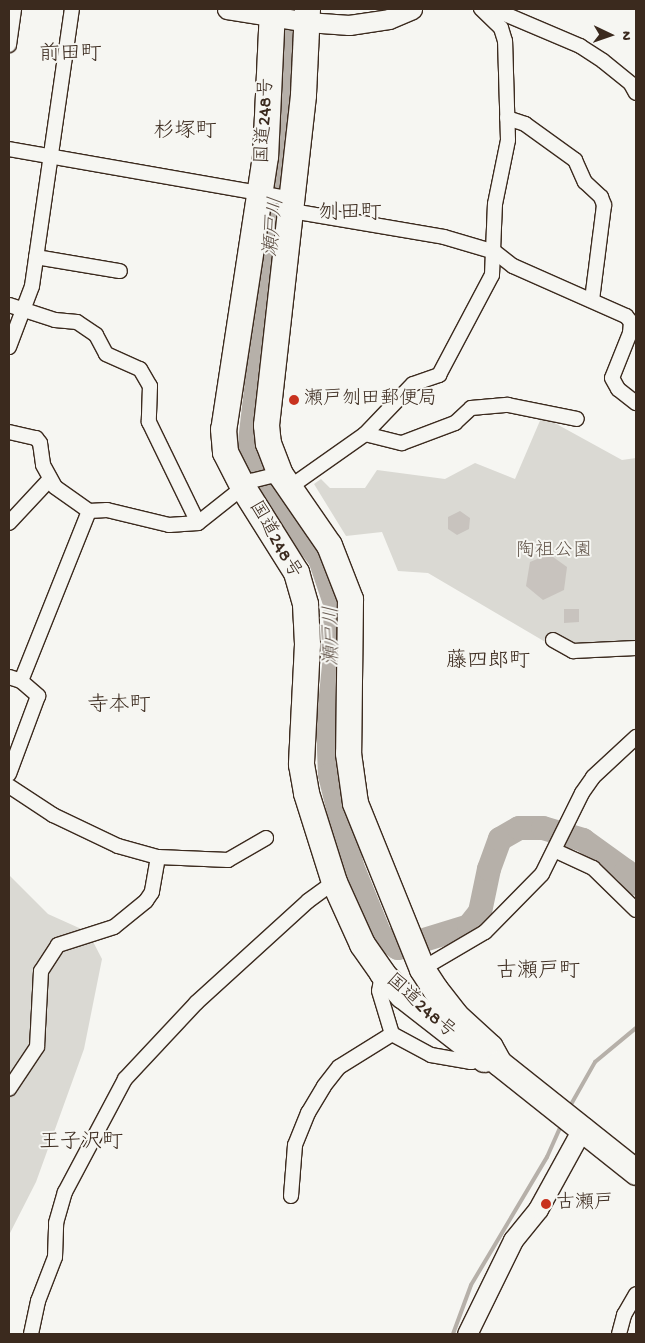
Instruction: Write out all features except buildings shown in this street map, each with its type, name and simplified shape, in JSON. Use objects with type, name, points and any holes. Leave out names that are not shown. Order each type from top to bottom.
[{"type":"highway","name":"国道248号","points":[[274,15],[265,194],[254,215],[240,329],[222,429],[225,452],[246,484],[296,572],[304,604],[307,644],[301,764],[308,801],[334,882],[362,944],[382,973],[402,995],[572,1119],[636,1172]]},
{"type":"highway","name":"国道248号","points":[[305,17],[291,203],[266,425],[268,443],[282,479],[329,545],[350,599],[349,777],[355,804],[420,963],[455,1015],[490,1048],[490,1061]]},
{"type":"main road","points":[[227,9],[305,17],[349,25],[389,19],[412,9]]},
{"type":"main road","points":[[467,1334],[513,1240],[538,1209],[572,1119]]},
{"type":"street","points":[[9,46],[14,9]]},
{"type":"street","points":[[9,347],[14,308],[32,286],[72,9]]},
{"type":"street","points":[[9,432],[36,438],[40,443],[43,465],[54,487],[89,511],[106,510],[168,525],[198,523],[246,484],[282,479],[365,434],[412,384],[439,375],[445,368],[473,305],[492,275],[495,252],[495,204],[508,140],[505,41],[501,28],[481,9]]},
{"type":"street","points":[[493,9],[580,46],[603,61],[631,84],[636,93]]},
{"type":"street","points":[[507,118],[525,124],[576,160],[585,182],[601,197],[604,205],[592,300]]},
{"type":"street","points":[[9,149],[265,194],[291,203],[444,237],[495,252],[513,266],[626,316],[631,322],[612,378],[618,389],[636,403]]},
{"type":"street","points":[[36,256],[120,271]]},
{"type":"street","points":[[14,308],[77,322],[96,335],[106,354],[140,369],[150,386],[149,422],[198,523]]},
{"type":"street","points":[[365,434],[402,442],[455,423],[471,408],[508,405],[576,420]]},
{"type":"street","points":[[9,523],[50,479]]},
{"type":"street","points":[[9,774],[38,696],[15,679],[89,511]]},
{"type":"street","points":[[553,640],[573,651],[636,648]]},
{"type":"street","points":[[420,963],[485,932],[542,874],[593,777],[636,737]]},
{"type":"street","points":[[9,786],[53,815],[140,853],[158,857],[228,860],[266,838]]},
{"type":"street","points":[[557,848],[593,868],[636,910]]},
{"type":"street","points":[[9,1089],[37,1047],[41,971],[58,945],[114,927],[146,901],[152,892],[158,857]]},
{"type":"street","points":[[31,1334],[38,1301],[55,1257],[56,1223],[65,1192],[125,1079],[196,1003],[308,901],[334,882]]},
{"type":"street","points":[[382,973],[379,991],[392,1034],[430,1055],[471,1062],[490,1061]]},
{"type":"street","points":[[291,1196],[295,1145],[308,1113],[324,1086],[339,1067],[392,1034]]},
{"type":"street","points":[[619,1334],[624,1315],[636,1294]]},
{"type":"green space","name":"陶祖公園","points":[[542,416],[622,460],[636,458],[636,642],[559,650],[428,573],[398,571],[382,532],[346,536],[314,484],[321,479],[330,488],[365,488],[377,470],[445,479],[475,463],[515,479]]},
{"type":"green space","points":[[9,875],[48,914],[88,932],[102,959],[84,1049],[36,1182],[9,1235]]},
{"type":"waterway","name":"瀬戸川","points":[[288,9],[290,52],[276,217],[249,452],[282,510],[320,559],[335,603],[336,646],[328,725],[330,775],[352,866],[380,935],[398,948],[469,926],[480,912],[489,869],[500,839],[519,828],[543,828],[583,840],[626,871],[636,884]]},
{"type":"waterway","points":[[569,1108],[595,1062],[636,1028]]},
{"type":"waterway","points":[[453,1334],[471,1285],[547,1157],[562,1124]]},
{"type":"place","name":"瀬戸刎田郵便局","points":[[294,400]]},
{"type":"place","name":"古瀬戸","points":[[546,1204]]},
{"type":"district","name":"前田町","points":[[70,56]]},
{"type":"district","name":"杉塚町","points":[[185,133]]},
{"type":"district","name":"刎田町","points":[[350,215]]},
{"type":"district","name":"藤四郎町","points":[[488,663]]},
{"type":"district","name":"寺本町","points":[[119,707]]},
{"type":"district","name":"古瀬戸町","points":[[538,973]]},
{"type":"district","name":"王子沢町","points":[[81,1144]]}]
